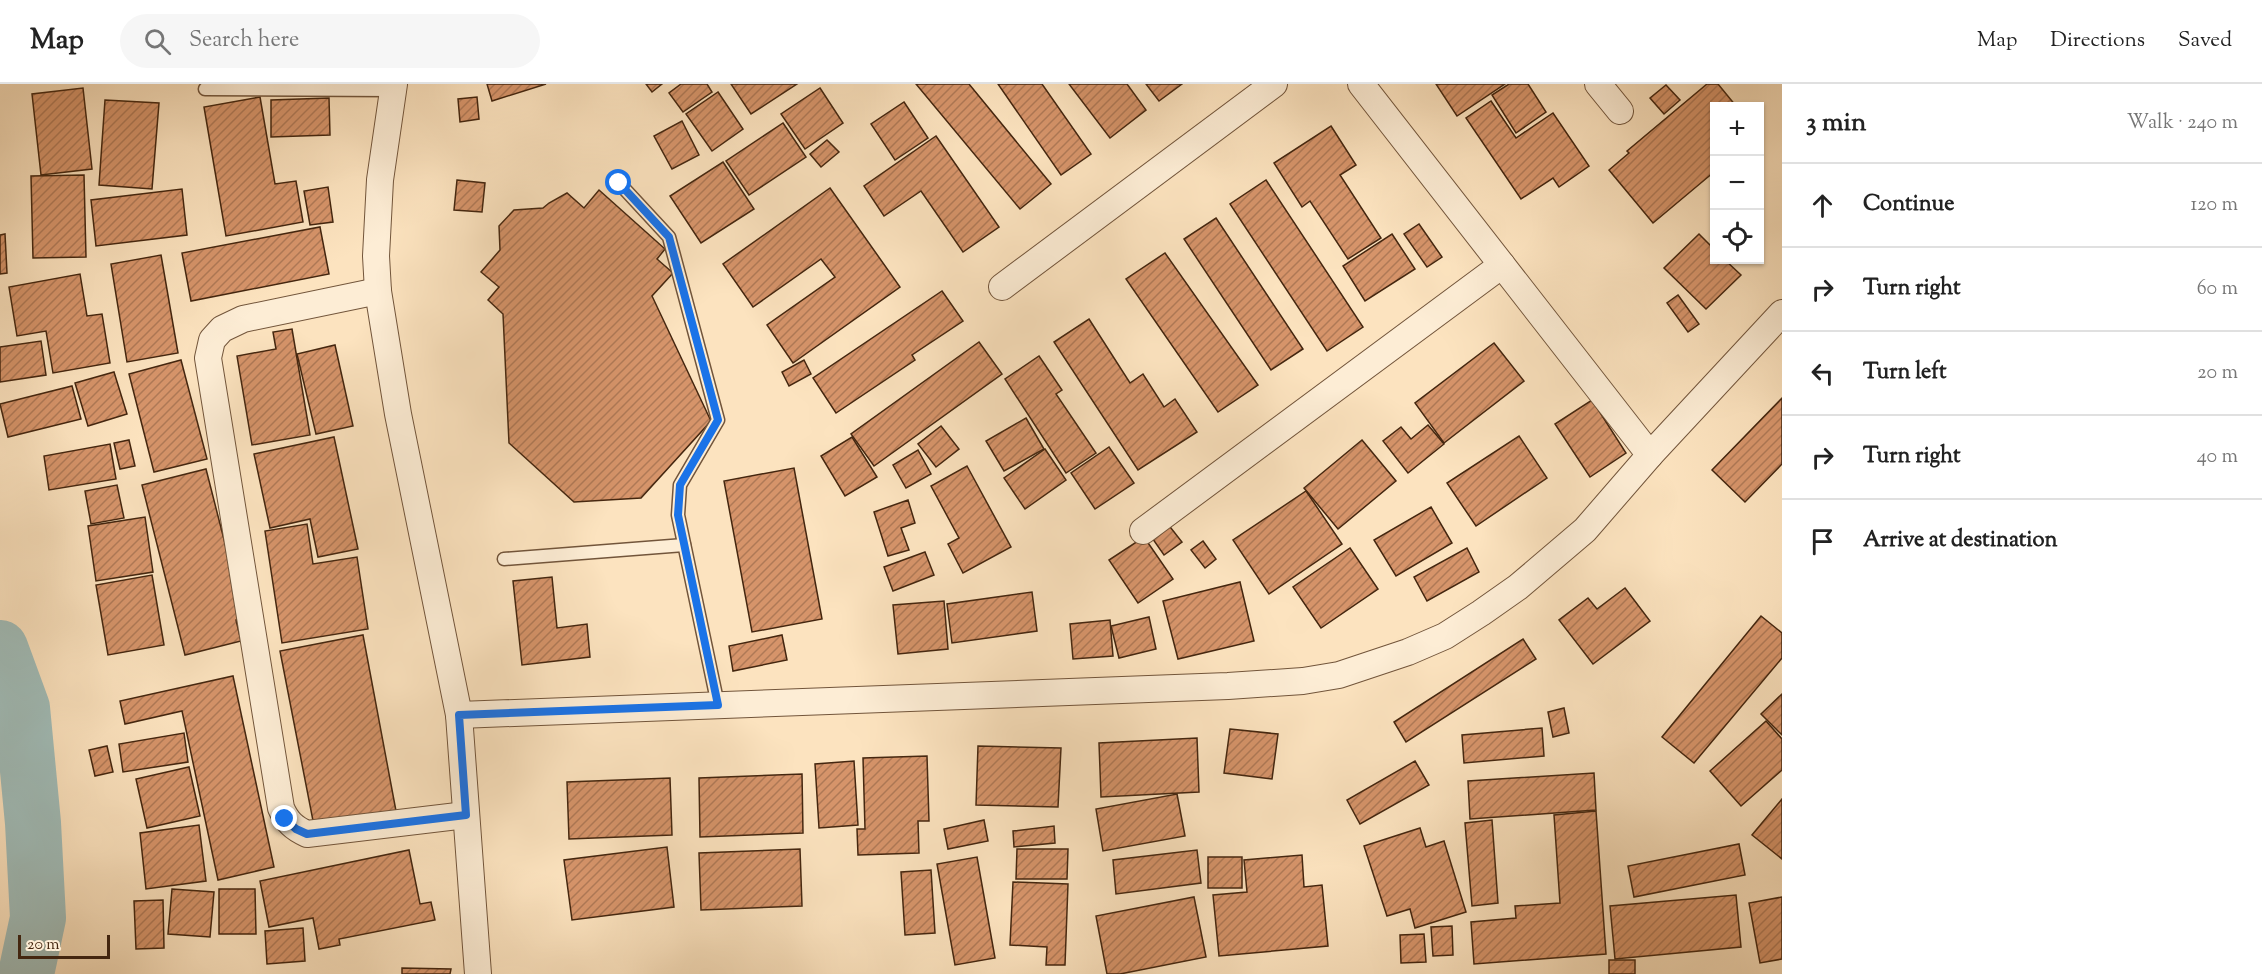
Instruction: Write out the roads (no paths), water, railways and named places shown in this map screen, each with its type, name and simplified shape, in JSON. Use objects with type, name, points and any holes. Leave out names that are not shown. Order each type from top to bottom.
[{"type":"street","points":[[1002,287],[1274,84]]},
{"type":"street","points":[[1361,84],[1650,455]]},
{"type":"street","points":[[1598,84],[1620,111]]},
{"type":"street","points":[[394,87],[380,180],[376,256],[378,291],[398,414],[459,715],[478,974]]},
{"type":"street","points":[[1143,531],[1502,265]]},
{"type":"street","points":[[378,291],[243,319],[222,329],[212,340],[208,358],[281,808],[285,819],[296,829],[307,834],[466,815]]},
{"type":"street","points":[[459,715],[1228,686],[1303,681],[1339,675],[1436,640],[1518,587],[1585,530],[1650,455],[1782,313]]},
{"type":"lane","points":[[205,89],[394,87]]},
{"type":"lane","points":[[619,183],[669,237],[718,420],[680,485],[678,515],[718,705]]},
{"type":"lane","points":[[504,559],[684,545]]},
{"type":"waterway","points":[[0,648],[22,708],[33,823],[38,918],[26,974]]}]
